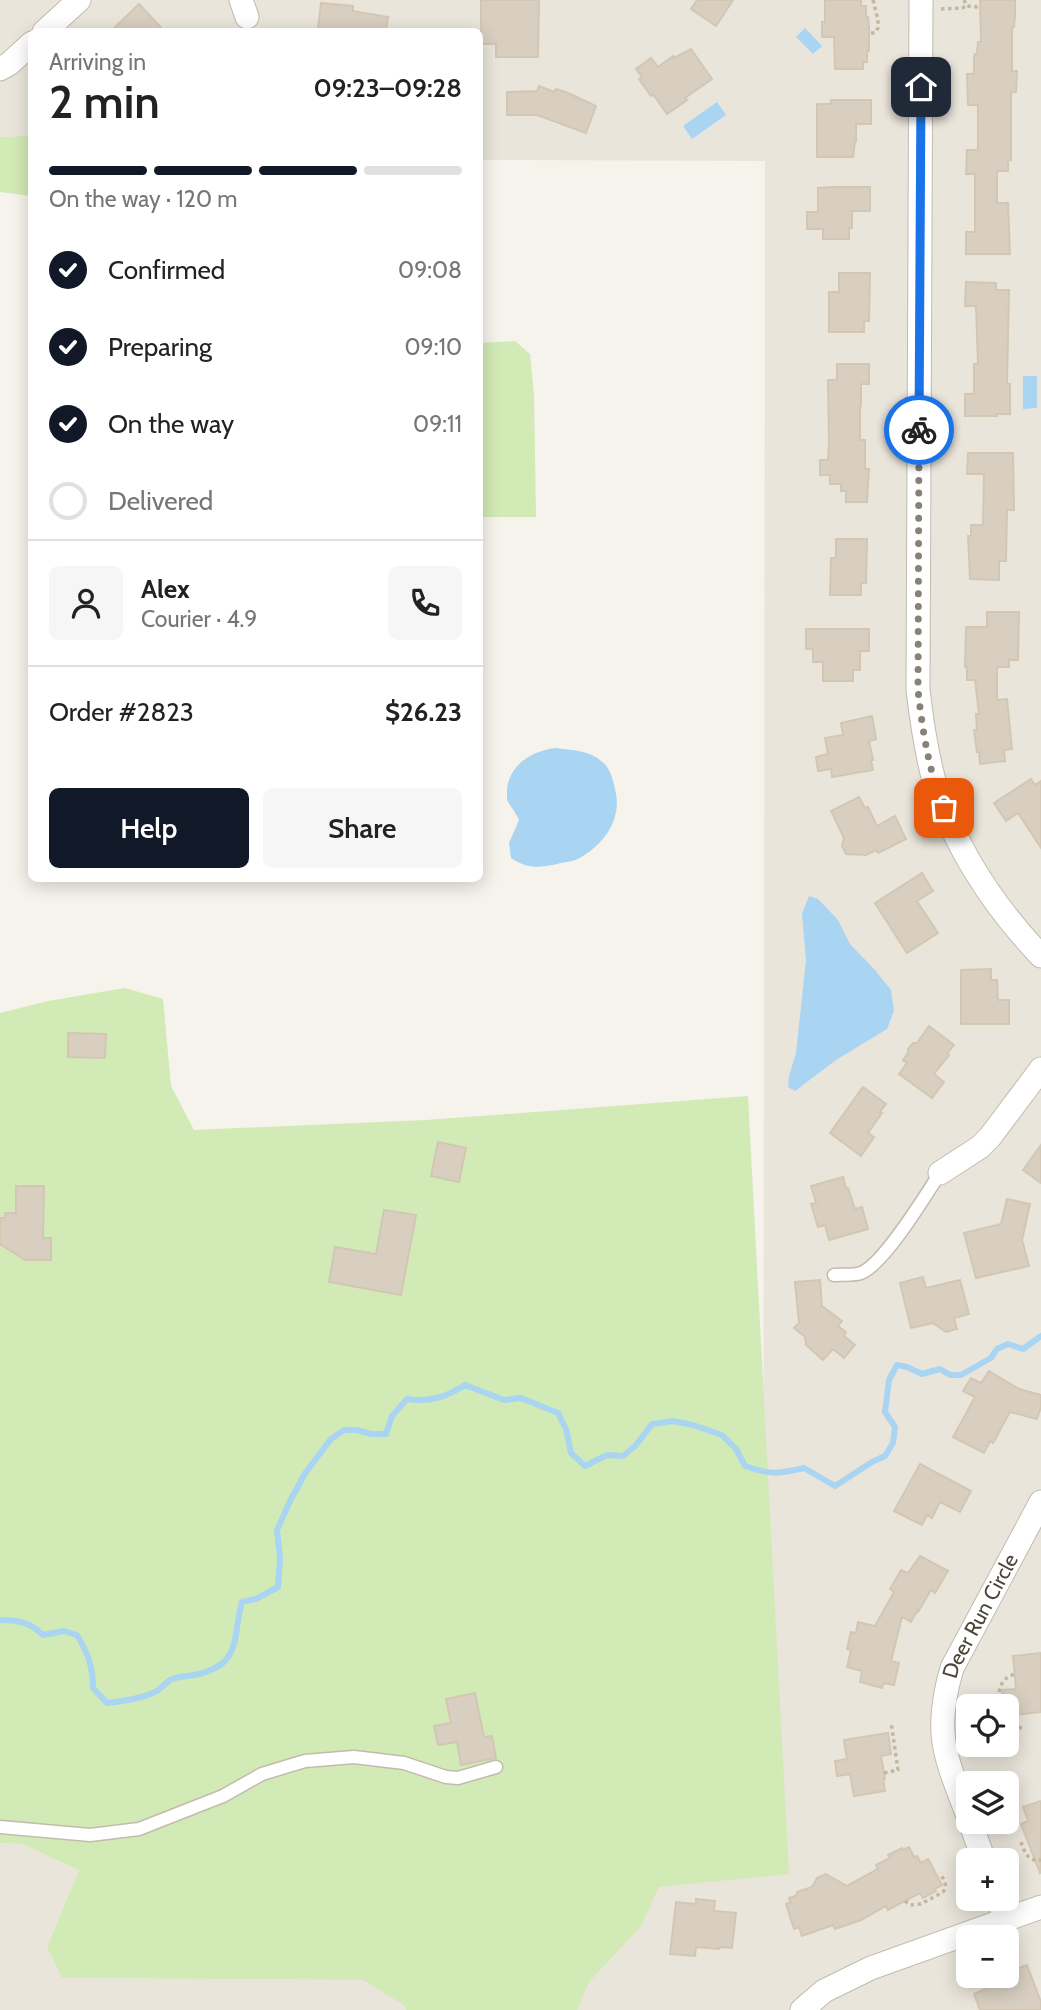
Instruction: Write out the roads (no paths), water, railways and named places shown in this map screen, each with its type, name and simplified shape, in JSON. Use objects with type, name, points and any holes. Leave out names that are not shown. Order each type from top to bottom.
[{"type":"street","points":[[48,28],[79,0]]},
{"type":"street","points":[[929,4],[918,690],[922,723],[938,795],[971,864],[995,902],[1041,956]]},
{"type":"street","points":[[0,69],[28,47]]},
{"type":"street","points":[[940,1173],[980,1147],[990,1137],[1041,1069]]},
{"type":"street","name":"Deer Run Circle","points":[[956,1785],[942,1739],[942,1714],[952,1668],[1041,1502]]},
{"type":"street","points":[[1019,1908],[1041,1907]]},
{"type":"street","points":[[802,2010],[824,1991],[998,1911]]},
{"type":"lane","points":[[834,1275],[859,1274],[870,1268],[916,1212],[940,1173]]},
{"type":"lane","points":[[0,1827],[90,1835],[139,1829],[223,1796],[262,1774],[305,1761],[354,1757],[404,1763],[446,1777],[458,1778],[496,1767]]},
{"type":"water","points":[[805,28],[822,46],[813,54],[796,37]]},
{"type":"water","points":[[717,102],[726,115],[692,139],[683,126]]},
{"type":"water","points":[[1023,376],[1037,376],[1037,408],[1023,409]]},
{"type":"water","points":[[555,748],[596,757],[609,770],[617,800],[614,821],[603,839],[578,859],[544,866],[528,866],[511,858],[509,843],[519,820],[507,800],[509,780],[524,760],[538,752]]},
{"type":"water","points":[[809,896],[818,899],[838,920],[850,944],[891,990],[894,1011],[887,1029],[836,1060],[795,1091],[788,1087],[796,1053],[806,960],[802,914]]},
{"type":"waterway","points":[[0,1620],[23,1623],[43,1635],[64,1631],[77,1635],[89,1660],[93,1688],[107,1703],[137,1698],[155,1692],[172,1679],[199,1674],[223,1663],[233,1647],[242,1602],[256,1599],[278,1587],[280,1558],[277,1530],[306,1472],[331,1439],[344,1430],[386,1434],[392,1416],[407,1399],[437,1398],[465,1385],[504,1400],[521,1398],[558,1413],[566,1429],[571,1453],[585,1466],[607,1455],[623,1456],[636,1445],[652,1424],[673,1421],[693,1425],[722,1435],[736,1449],[745,1466],[774,1473],[804,1468],[835,1486],[885,1456],[893,1443],[895,1427],[885,1412],[889,1380],[897,1365],[922,1374],[940,1369],[950,1375],[961,1375],[991,1358],[997,1349],[1008,1344],[1023,1349],[1041,1336]]}]
